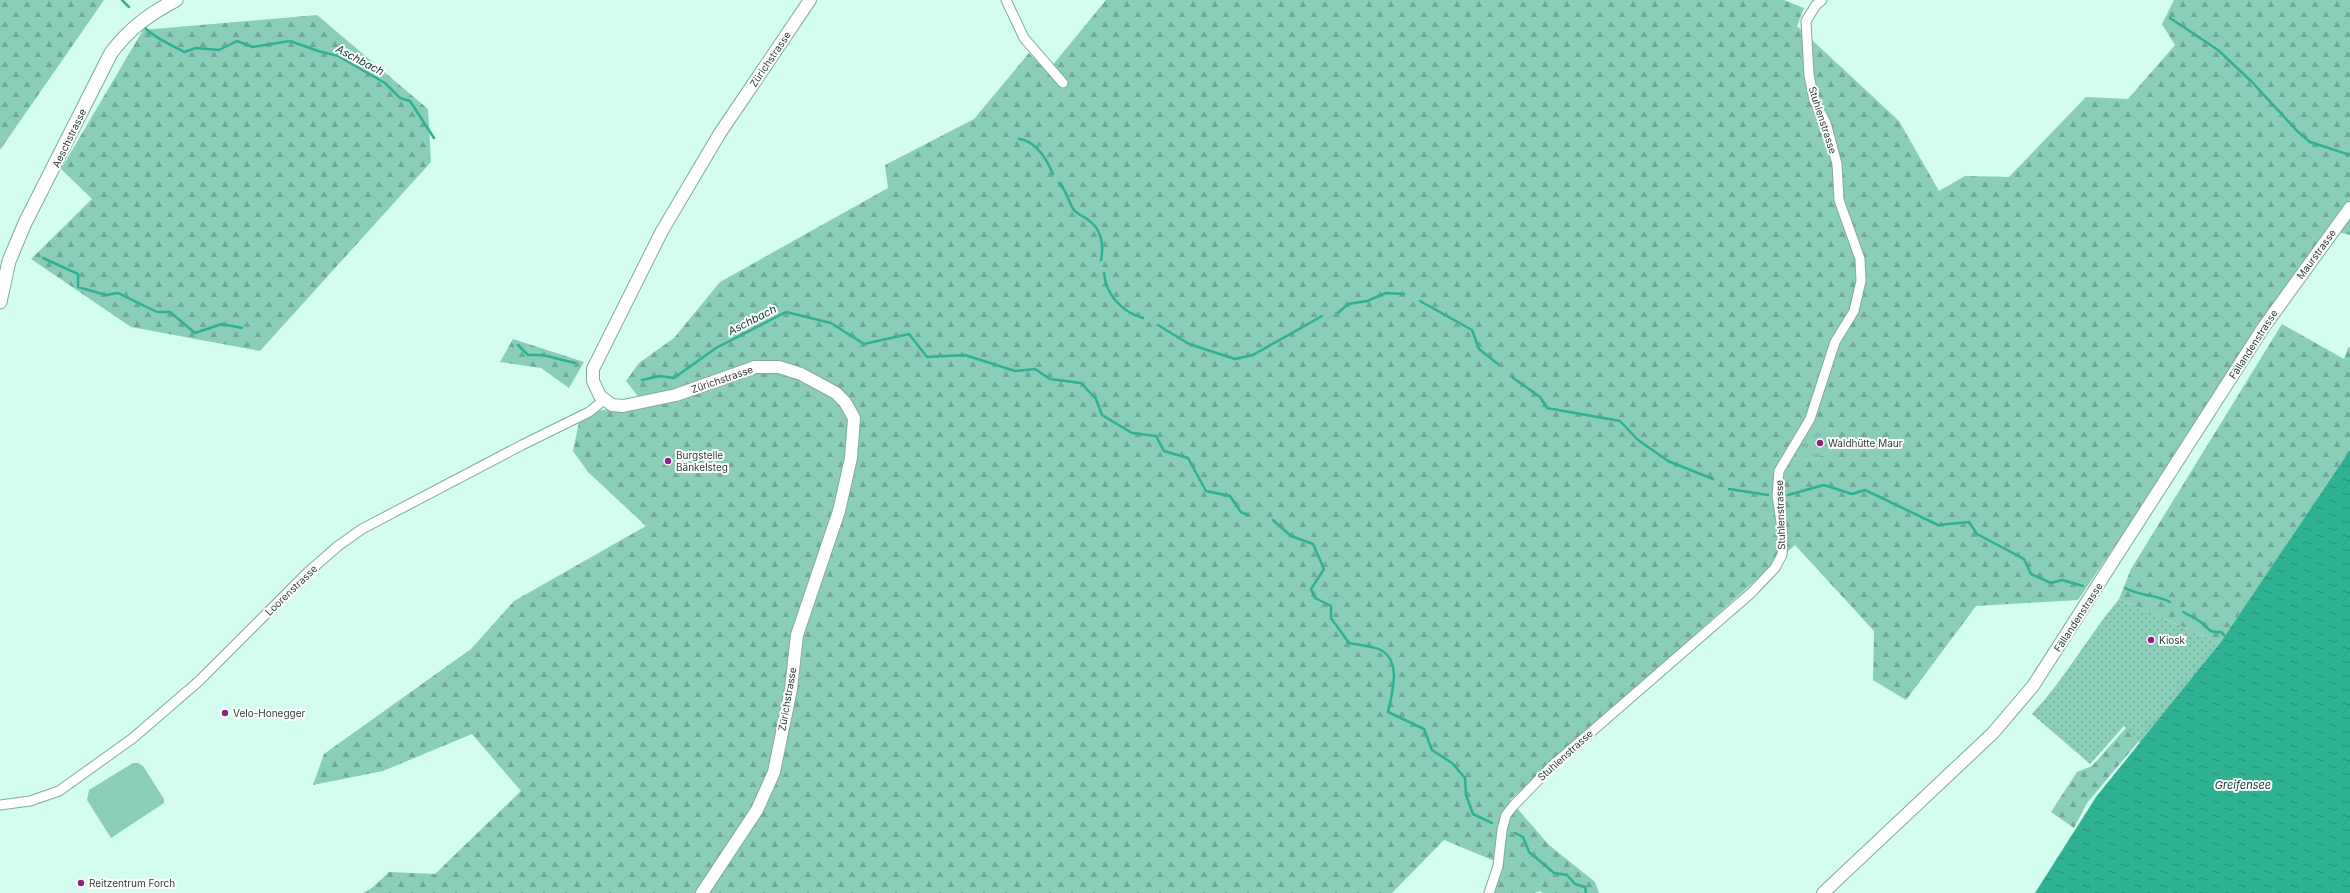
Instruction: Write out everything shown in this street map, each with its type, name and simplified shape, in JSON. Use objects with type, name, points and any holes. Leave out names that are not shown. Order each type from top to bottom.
[{"type":"main road","name":"Aeschstrasse","points":[[0,302],[9,261],[25,223],[111,53],[126,33],[144,18],[176,0]]},
{"type":"street","name":"Zürichstrasse","points":[[702,893],[757,810],[774,772],[791,689],[797,635],[839,511],[851,458],[854,418],[845,402],[836,393],[802,374],[779,367],[755,367],[676,395],[623,406],[612,405],[604,400],[596,390],[592,376],[593,369],[604,343],[662,232],[720,133],[810,0]]},
{"type":"street","points":[[1006,0],[1024,38],[1063,83]]},
{"type":"street","name":"Stuhlenstrasse","points":[[1489,893],[1498,866],[1502,830],[1506,815],[1514,805],[1552,766],[1751,593],[1775,568],[1782,555],[1783,536],[1777,495],[1779,471],[1810,419],[1835,342],[1854,311],[1861,281],[1860,259],[1839,200],[1837,164],[1826,123],[1814,100],[1809,75],[1806,21],[1822,0]]},
{"type":"street","name":"Maurstrasse","points":[[2283,300],[2350,208]]},
{"type":"street","name":"Fällandenstrasse","points":[[1823,893],[1993,733],[2033,686],[2283,300]]},
{"type":"street","name":"Loorenstrasse","points":[[0,805],[30,801],[59,790],[133,738],[199,681],[307,573],[356,534],[522,445],[589,412],[604,400]]},
{"type":"green space","points":[[0,0],[104,0],[0,150]]},
{"type":"green space","points":[[1106,0],[1784,0],[1804,8],[1797,26],[1899,121],[1939,191],[1965,176],[2009,177],[2086,97],[2128,99],[2175,45],[2162,24],[2174,0],[2350,0],[2350,235],[2330,230],[2078,600],[1976,606],[1906,700],[1873,680],[1874,631],[1795,545],[1510,800],[1549,845],[1595,882],[1599,893],[1542,893],[1540,891],[1534,893],[1493,893],[1497,862],[1444,840],[1392,893],[363,893],[372,888],[389,872],[435,874],[521,791],[472,734],[383,771],[313,785],[324,754],[471,649],[514,601],[646,526],[588,472],[573,451],[579,422],[596,411],[644,404],[626,381],[639,363],[674,338],[720,282],[888,188],[885,165],[974,119],[1029,53],[1047,72]],"holes":[[[1807,414],[1835,432],[1831,451],[1812,460],[1779,457],[1799,433]]]},
{"type":"green space","points":[[317,15],[428,109],[431,162],[260,351],[131,327],[31,259],[92,199],[61,169],[143,30]]},
{"type":"green space","points":[[2282,324],[2344,359],[2348,348],[2350,347],[2350,450],[2220,643],[2119,599],[2131,569]]},
{"type":"green space","points":[[513,339],[584,362],[569,388],[541,368],[500,362]]},
{"type":"green space","points":[[1807,413],[1835,432],[1831,451],[1812,460],[1779,457],[1799,433]]},
{"type":"green space","points":[[2119,599],[2220,643],[2141,744],[2124,726],[2090,764],[2032,714],[2066,672]]},
{"type":"green space","points":[[2174,674],[2180,692],[2087,803],[2074,828],[2051,812],[2077,772],[2092,766]]},
{"type":"green space","points":[[133,763],[138,763],[143,766],[164,799],[164,803],[111,838],[87,800],[89,790]]},
{"type":"water","name":"Greifensee","points":[[2350,450],[2350,893],[2035,893],[2096,797],[2220,643]]},
{"type":"waterway","name":"Aschbach","points":[[122,0],[129,7]]},
{"type":"waterway","points":[[2170,18],[2218,50],[2252,82],[2297,131],[2310,142],[2350,155]]},
{"type":"waterway","name":"Aschbach","points":[[145,28],[158,38],[184,52],[196,48],[219,50],[237,41],[253,47],[290,41],[338,56],[385,83],[400,98],[410,101],[434,138]]},
{"type":"waterway","points":[[1019,139],[1031,143],[1036,147],[1048,163],[1053,174]]},
{"type":"waterway","points":[[1059,183],[1064,189],[1074,210],[1092,223],[1099,232],[1102,243],[1101,260]]},
{"type":"waterway","points":[[43,258],[78,274],[78,287],[106,295],[118,293],[157,312],[170,312],[195,333],[222,324],[242,328]]},
{"type":"waterway","points":[[1104,273],[1105,281],[1116,302],[1128,312],[1143,318]]},
{"type":"waterway","points":[[1338,313],[1348,304],[1367,301],[1386,293],[1404,294]]},
{"type":"waterway","points":[[1420,301],[1472,330],[1479,349],[1498,364]]},
{"type":"waterway","name":"Aschbach","points":[[642,380],[660,376],[674,378],[716,348],[786,312],[831,323],[864,344],[909,334],[927,357],[965,355],[1015,371],[1035,369],[1050,379],[1081,383],[1096,399],[1102,415],[1132,433],[1156,436],[1164,451],[1188,458],[1206,491],[1230,496],[1241,512],[1248,515]]},
{"type":"waterway","points":[[1158,325],[1189,344],[1235,359],[1253,355],[1322,316]]},
{"type":"waterway","name":"Aschbach","points":[[518,345],[528,355],[543,355],[575,363]]},
{"type":"waterway","points":[[1512,377],[1540,397],[1547,408],[1620,421],[1638,440],[1668,461],[1713,479]]},
{"type":"waterway","points":[[1788,495],[1824,485],[1852,494],[1865,490],[1938,525],[1969,522],[1977,534],[2024,559],[2031,574],[2051,583],[2062,580],[2083,586]]},
{"type":"waterway","points":[[1729,489],[1768,495]]},
{"type":"waterway","name":"Aschbach","points":[[1273,520],[1291,536],[1313,544],[1324,569],[1311,589],[1315,598],[1331,606],[1331,618],[1349,643],[1381,650],[1392,662],[1394,678],[1388,712],[1424,729],[1432,750],[1452,763],[1465,778],[1466,795],[1473,814],[1492,823]]},
{"type":"waterway","points":[[2125,588],[2137,593],[2164,599],[2170,602]]},
{"type":"waterway","points":[[2183,612],[2196,619],[2210,630],[2214,632],[2221,632],[2224,635]]},
{"type":"waterway","name":"Aschbach","points":[[1515,833],[1523,837],[1529,852],[1554,873],[1567,875],[1575,884],[1585,887],[1586,893]]},
{"type":"place","name":"Waldhütte Maur","points":[[1820,443]]},
{"type":"place","name":"Burgstelle Bänkelsteg","points":[[668,461]]},
{"type":"place","name":"Kiosk","points":[[2151,640]]},
{"type":"place","name":"Velo-Honegger","points":[[225,713]]},
{"type":"place","name":"Reitzentrum Forch","points":[[81,883]]}]
